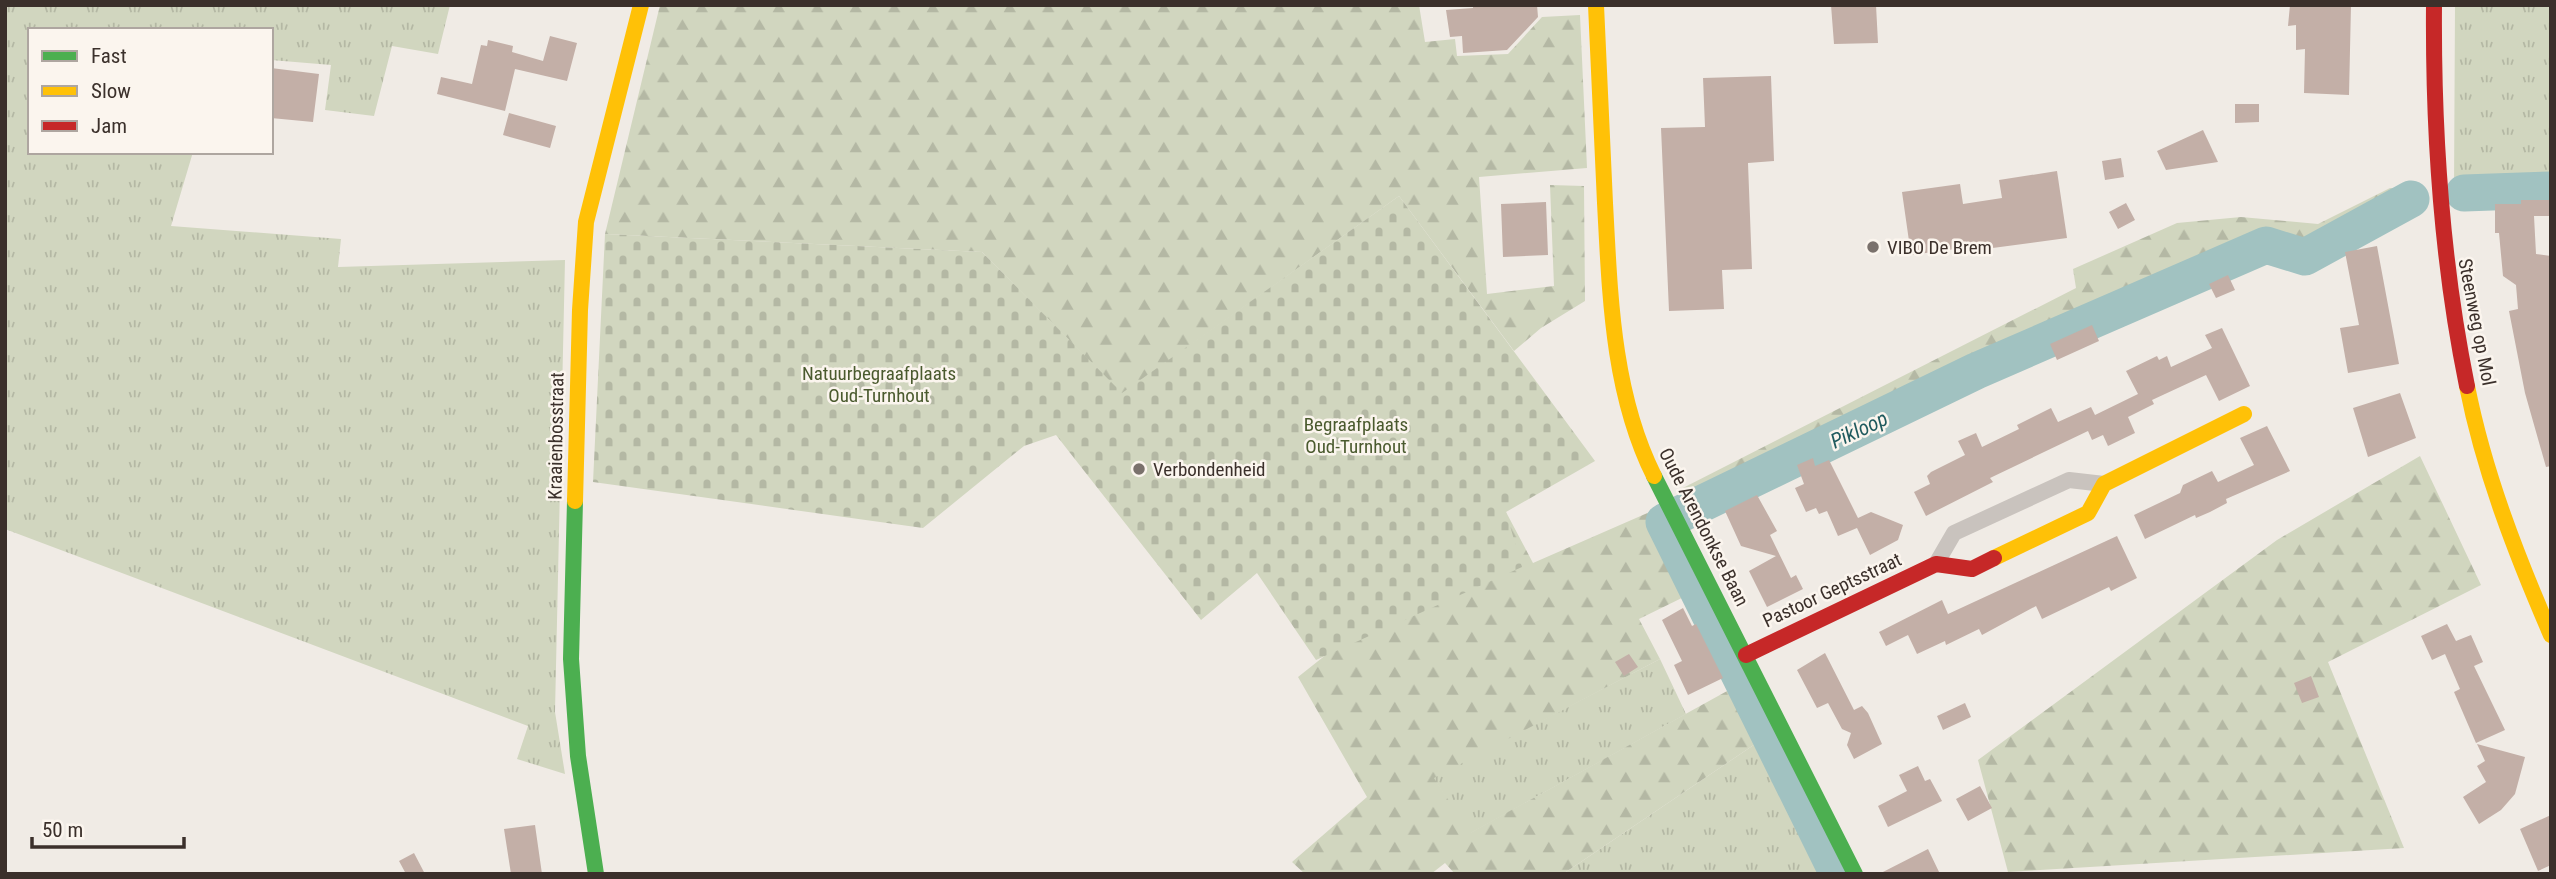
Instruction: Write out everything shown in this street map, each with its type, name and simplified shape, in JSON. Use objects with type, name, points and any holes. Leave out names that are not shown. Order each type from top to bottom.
[{"type":"street","name":"Kraaienbosstraat","points":[[596,874],[578,756],[571,659],[580,310],[586,222],[641,5]]},
{"type":"street","name":"Oude Arendonkse Baan","points":[[1596,5],[1610,304],[1622,380],[1644,456],[1855,874]]},
{"type":"street","name":"Steenweg op Mol","points":[[2434,5],[2431,99],[2439,223],[2447,287],[2487,466],[2512,540],[2551,635]]},
{"type":"street","points":[[2104,484],[2088,513],[1972,569],[1936,564],[1954,533],[2069,480],[2104,484],[2244,414]]},
{"type":"street","name":"Pastoor Geptsstraat","points":[[1746,655],[1936,564]]},
{"type":"green space","points":[[5,5],[450,5],[438,54],[392,46],[374,116],[325,110],[331,65],[273,60],[273,28],[28,28],[28,154],[192,154],[171,226],[341,239],[338,267],[565,260],[555,712],[565,774],[517,759],[528,726],[5,529]]},
{"type":"green space","points":[[660,5],[1419,5],[1425,42],[1455,39],[1457,56],[1508,54],[1542,17],[1580,15],[1587,168],[1479,177],[1487,294],[1554,286],[1550,185],[1584,186],[1585,301],[1541,328],[1514,351],[1399,196],[1122,394],[982,252],[605,234]]},
{"type":"green space","points":[[2455,5],[2551,5],[2551,187],[2454,189]]},
{"type":"green space","points":[[2390,188],[2408,188],[2411,199],[2305,257],[2266,246],[1976,371],[1685,511],[1677,491],[2076,288],[2073,269],[2177,223],[2241,217],[2318,224]]},
{"type":"green space","points":[[1399,196],[1595,461],[1506,512],[1522,567],[1316,660],[1257,573],[1201,620],[1056,435],[1024,446],[923,528],[593,482],[605,234],[982,252],[1122,393]]},
{"type":"green space","points":[[2420,456],[2481,585],[2328,662],[2404,848],[2008,872],[1978,760],[2277,540]]},
{"type":"green space","points":[[1652,511],[1694,592],[1639,619],[1660,659],[1434,778],[1470,833],[1738,685],[1764,738],[1563,874],[1455,874],[1445,863],[1431,874],[1305,874],[1292,862],[1367,797],[1298,677],[1506,512],[1533,563]]},
{"type":"green space","points":[[1660,659],[1686,714],[1469,834],[1433,777]]},
{"type":"green space","points":[[1764,738],[1829,874],[1563,874]]},
{"type":"building","points":[[1473,5],[1537,5],[1538,17],[1507,50],[1463,53],[1462,36],[1450,37],[1446,10],[1473,8]]},
{"type":"building","points":[[1831,5],[1876,5],[1878,43],[1834,44]]},
{"type":"building","points":[[2290,5],[2351,5],[2349,95],[2304,93],[2305,49],[2296,50],[2296,25],[2288,26]]},
{"type":"building","points":[[550,36],[577,43],[567,81],[515,69],[505,111],[437,94],[441,77],[472,84],[481,45],[487,46],[488,40],[513,46],[512,52],[543,61]]},
{"type":"building","points":[[273,68],[319,74],[313,122],[273,118]]},
{"type":"building","points":[[1771,76],[1774,161],[1748,163],[1752,269],[1722,270],[1724,309],[1669,311],[1661,128],[1705,127],[1703,78]]},
{"type":"building","points":[[2235,104],[2259,104],[2259,122],[2235,123]]},
{"type":"building","points":[[509,113],[556,126],[550,148],[503,135]]},
{"type":"building","points":[[2203,130],[2218,162],[2166,170],[2157,151]]},
{"type":"building","points":[[2121,158],[2124,177],[2105,180],[2102,161]]},
{"type":"building","points":[[2057,171],[2067,238],[1970,251],[1970,247],[1911,255],[1902,192],[1960,184],[1963,204],[2002,198],[1999,180]]},
{"type":"building","points":[[2521,200],[2551,200],[2551,216],[2534,216],[2536,254],[2551,256],[2551,466],[2546,467],[2525,393],[2509,311],[2518,309],[2516,285],[2503,276],[2499,233],[2495,233],[2495,204],[2521,204]]},
{"type":"building","points":[[1546,202],[1548,255],[1503,257],[1501,204]]},
{"type":"building","points":[[2126,203],[2135,220],[2118,229],[2109,212]]},
{"type":"building","points":[[2377,246],[2399,364],[2348,373],[2340,328],[2359,325],[2345,252]]},
{"type":"building","points":[[2228,275],[2235,290],[2216,298],[2209,284]]},
{"type":"building","points":[[2092,325],[2099,341],[2057,360],[2050,344]]},
{"type":"building","points":[[2222,328],[2250,386],[2219,401],[2206,375],[2152,400],[2154,404],[2128,417],[2135,433],[2108,446],[2103,435],[2092,440],[2088,431],[1990,478],[1993,482],[1926,516],[1914,492],[1930,484],[1927,476],[1931,472],[1965,455],[1958,441],[1976,433],[1982,447],[2019,429],[2017,425],[2051,408],[2058,422],[2091,407],[2095,415],[2138,394],[2126,371],[2157,356],[2159,360],[2167,356],[2171,367],[2212,348],[2205,335]]},
{"type":"building","points":[[2400,393],[2416,438],[2368,457],[2353,408]]},
{"type":"building","points":[[2267,426],[2290,471],[2226,499],[2227,503],[2210,512],[2196,518],[2195,515],[2145,539],[2134,515],[2180,493],[2183,485],[2212,471],[2218,482],[2254,465],[2240,438]]},
{"type":"building","points":[[1813,458],[1815,466],[1829,460],[1858,518],[1871,512],[1903,525],[1898,540],[1870,555],[1857,528],[1838,536],[1827,511],[1819,514],[1816,508],[1806,512],[1795,488],[1804,484],[1797,465]]},
{"type":"building","points":[[1757,495],[1777,531],[1770,535],[1791,578],[1796,575],[1803,589],[1767,607],[1749,571],[1776,556],[1741,546],[1725,511]]},
{"type":"building","points":[[2117,536],[2137,578],[2111,591],[2109,587],[2042,619],[2036,606],[1982,635],[1979,629],[1946,645],[1945,641],[1917,654],[1908,635],[1886,646],[1879,632],[1942,600],[1948,614]]},
{"type":"building","points":[[1683,608],[1692,626],[1696,624],[1723,678],[1688,695],[1674,665],[1682,661],[1662,620]]},
{"type":"building","points":[[2447,624],[2456,641],[2471,635],[2483,662],[2474,666],[2505,730],[2476,743],[2454,692],[2460,689],[2445,654],[2432,660],[2421,636]]},
{"type":"building","points":[[1825,653],[1854,710],[1862,706],[1868,713],[1882,744],[1854,759],[1847,745],[1851,733],[1842,729],[1828,703],[1817,708],[1797,670]]},
{"type":"building","points":[[1629,654],[1638,667],[1624,676],[1615,662]]},
{"type":"building","points":[[2311,676],[2319,697],[2302,703],[2294,683]]},
{"type":"building","points":[[1965,703],[1971,717],[1943,730],[1937,716]]},
{"type":"building","points":[[2477,744],[2525,757],[2515,794],[2501,810],[2479,824],[2463,797],[2486,782],[2477,766],[2485,761]]},
{"type":"building","points":[[1918,766],[1925,781],[1930,779],[1942,801],[1888,827],[1878,806],[1907,791],[1899,775]]},
{"type":"building","points":[[1980,786],[1992,808],[1968,821],[1956,799]]},
{"type":"building","points":[[2551,815],[2551,865],[2538,871],[2520,829]]},
{"type":"building","points":[[535,825],[542,874],[511,874],[504,829]]},
{"type":"building","points":[[1928,849],[1940,874],[1879,874]]},
{"type":"building","points":[[414,853],[425,874],[406,874],[399,861]]},
{"type":"waterway","name":"Pikloop","points":[[2464,193],[2551,190]]},
{"type":"waterway","name":"Pikloop","points":[[1838,874],[1664,522],[1976,371],[2266,245],[2305,257],[2411,199]]},
{"type":"traffic: fast","points":[[1654,476],[1855,874]]},
{"type":"traffic: fast","points":[[575,501],[571,659],[578,756],[596,874]]},
{"type":"traffic: slow","points":[[575,501],[580,310],[586,222],[641,5]]},
{"type":"traffic: slow","points":[[1596,5],[1607,237],[1616,342],[1629,411],[1654,476]]},
{"type":"traffic: slow","points":[[2467,386],[2482,450],[2502,512],[2551,635]]},
{"type":"traffic: slow","points":[[1994,558],[2088,513],[2104,484],[2244,414]]},
{"type":"traffic: jam","points":[[2434,5],[2440,196],[2451,291],[2467,386]]},
{"type":"traffic: jam","points":[[1746,655],[1936,564],[1972,569],[1994,558]]},
{"type":"place","name":"VIBO De Brem","points":[[1873,247]]},
{"type":"place","name":"Verbondenheid","points":[[1139,469]]},
{"type":"park label","name":"Natuurbegraafplaats Oud-Turnhout","points":[[879,384]]},
{"type":"park label","name":"Begraafplaats Oud-Turnhout","points":[[1356,435]]}]
